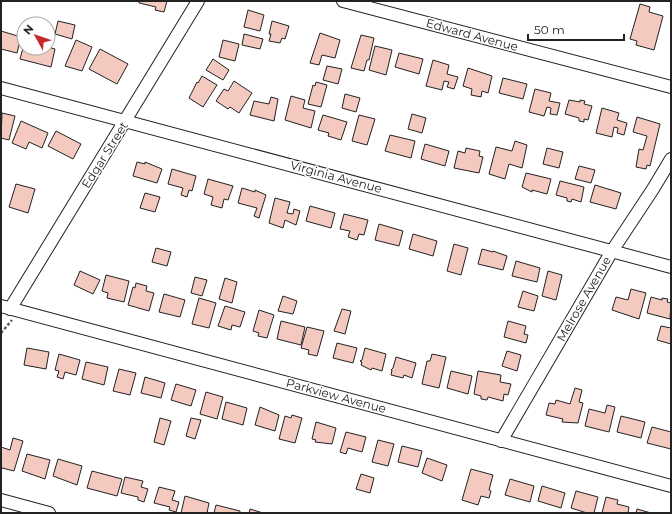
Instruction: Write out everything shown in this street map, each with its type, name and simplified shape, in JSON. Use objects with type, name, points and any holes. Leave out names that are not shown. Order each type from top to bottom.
[{"type":"street","name":"Edgar Street","points":[[8,311],[126,121],[198,1]]},
{"type":"street","name":"Edward Avenue","points":[[343,1],[671,87]]},
{"type":"street","name":"Virginia Avenue","points":[[1,88],[671,267]]},
{"type":"street","name":"Melrose Avenue","points":[[501,441],[612,251],[653,190],[671,159]]},
{"type":"street","name":"Parkview Avenue","points":[[8,311],[671,486]]},
{"type":"street","points":[[1,500],[49,513]]},
{"type":"path","points":[[1,333],[8,311]]},
{"type":"building","points":[[139,1],[167,1],[164,12],[155,10],[156,7],[139,3]]},
{"type":"building","points":[[640,4],[650,7],[649,12],[663,16],[654,50],[636,45],[637,41],[630,39]]},
{"type":"building","points":[[248,10],[264,15],[260,31],[244,27]]},
{"type":"building","points":[[58,21],[75,25],[72,39],[56,34]]},
{"type":"building","points":[[272,21],[289,26],[285,39],[282,38],[280,43],[269,41]]},
{"type":"building","points":[[1,31],[16,36],[16,53],[1,49]]},
{"type":"building","points":[[320,33],[340,40],[335,58],[322,55],[319,65],[310,63]]},
{"type":"building","points":[[244,34],[263,39],[260,49],[242,45]]},
{"type":"building","points":[[361,35],[374,38],[369,60],[367,60],[364,71],[351,68]]},
{"type":"building","points":[[76,40],[92,47],[82,71],[65,66]]},
{"type":"building","points":[[223,40],[239,44],[235,61],[219,57]]},
{"type":"building","points":[[375,46],[392,50],[386,75],[369,70]]},
{"type":"building","points":[[100,49],[128,64],[117,84],[89,69]]},
{"type":"building","points":[[399,53],[423,59],[419,74],[395,67]]},
{"type":"building","points":[[21,56],[53,56],[51,67],[20,59]]},
{"type":"building","points":[[213,59],[229,70],[223,80],[206,70]]},
{"type":"building","points":[[433,60],[449,65],[447,74],[458,77],[454,89],[447,87],[449,82],[444,81],[442,90],[426,86]]},
{"type":"building","points":[[327,66],[342,69],[338,84],[323,80]]},
{"type":"building","points":[[468,68],[492,76],[488,93],[482,91],[481,97],[471,95],[472,89],[463,86]]},
{"type":"building","points":[[202,76],[217,85],[203,107],[189,98],[197,82],[198,83]]},
{"type":"building","points":[[503,78],[527,84],[523,99],[499,93]]},
{"type":"building","points":[[234,81],[252,93],[239,113],[230,107],[228,109],[216,101],[224,89],[228,91]]},
{"type":"building","points":[[316,82],[327,85],[321,107],[308,104],[313,85],[315,86]]},
{"type":"building","points":[[535,89],[551,93],[549,101],[560,103],[557,115],[550,114],[551,108],[547,107],[544,116],[529,112]]},
{"type":"building","points":[[345,94],[360,98],[356,112],[342,108]]},
{"type":"building","points":[[291,96],[305,100],[303,108],[315,111],[311,128],[285,120]]},
{"type":"building","points":[[271,97],[278,99],[274,121],[250,115],[254,101],[269,104]]},
{"type":"building","points":[[569,100],[580,102],[580,100],[585,101],[584,104],[592,106],[588,120],[584,119],[584,122],[579,121],[579,118],[565,114]]},
{"type":"building","points":[[602,108],[619,113],[617,120],[627,123],[624,135],[617,133],[618,128],[614,127],[612,137],[596,133]]},
{"type":"building","points":[[2,113],[15,116],[9,140],[1,138]]},
{"type":"building","points":[[412,114],[426,118],[422,133],[408,129]]},
{"type":"building","points":[[323,115],[347,122],[341,140],[328,136],[329,133],[318,130]]},
{"type":"building","points":[[359,115],[375,119],[367,145],[352,141]]},
{"type":"building","points":[[637,117],[660,124],[650,166],[647,165],[646,169],[636,167],[639,149],[643,150],[647,136],[633,132]]},
{"type":"building","points":[[21,121],[48,133],[42,148],[29,142],[26,149],[12,143]]},
{"type":"building","points":[[56,131],[81,144],[73,159],[48,146]]},
{"type":"building","points":[[390,135],[415,141],[411,158],[385,151]]},
{"type":"building","points":[[515,141],[527,145],[522,168],[509,164],[505,179],[489,174],[496,147],[512,151]]},
{"type":"building","points":[[425,144],[449,151],[445,166],[421,159]]},
{"type":"building","points":[[466,148],[480,151],[479,156],[483,157],[479,173],[454,168],[458,151],[465,153]]},
{"type":"building","points":[[547,148],[563,152],[559,168],[543,164]]},
{"type":"building","points":[[137,162],[145,164],[145,162],[162,169],[157,183],[133,176]]},
{"type":"building","points":[[579,166],[595,170],[591,183],[575,179]]},
{"type":"building","points":[[172,169],[196,176],[192,191],[189,190],[187,197],[181,195],[183,188],[168,184]]},
{"type":"building","points":[[526,173],[551,179],[547,194],[532,190],[532,192],[522,187]]},
{"type":"building","points":[[208,179],[233,186],[228,200],[224,199],[222,208],[211,205],[213,197],[204,194]]},
{"type":"building","points":[[560,181],[584,187],[581,202],[572,199],[571,202],[567,201],[567,198],[556,195]]},
{"type":"building","points":[[16,184],[35,189],[28,213],[9,207]]},
{"type":"building","points":[[595,185],[621,193],[616,209],[590,202]]},
{"type":"building","points":[[242,188],[255,192],[255,190],[266,195],[259,218],[254,216],[257,208],[238,203]]},
{"type":"building","points":[[145,193],[160,197],[155,212],[140,208]]},
{"type":"building","points":[[275,198],[290,202],[287,213],[293,214],[294,209],[300,211],[296,225],[285,220],[283,228],[269,223]]},
{"type":"building","points":[[310,206],[335,213],[331,228],[306,221]]},
{"type":"building","points":[[344,214],[368,220],[364,235],[359,234],[357,240],[348,237],[350,231],[340,229]]},
{"type":"building","points":[[379,224],[403,231],[399,246],[375,240]]},
{"type":"building","points":[[413,234],[437,241],[433,256],[409,249]]},
{"type":"building","points":[[454,244],[468,248],[461,275],[447,271]]},
{"type":"building","points":[[156,248],[171,252],[167,266],[152,262]]},
{"type":"building","points":[[482,249],[507,256],[503,270],[478,264]]},
{"type":"building","points":[[516,261],[540,268],[537,282],[512,276]]},
{"type":"building","points":[[80,271],[100,280],[93,294],[74,285]]},
{"type":"building","points":[[548,271],[562,275],[556,300],[542,296]]},
{"type":"building","points":[[106,275],[129,281],[124,302],[107,298],[108,293],[102,291]]},
{"type":"building","points":[[195,277],[207,280],[202,296],[191,293]]},
{"type":"building","points":[[225,278],[237,282],[232,303],[219,299]]},
{"type":"building","points":[[136,283],[147,286],[146,291],[154,293],[149,311],[128,305],[133,287],[135,288]]},
{"type":"building","points":[[631,289],[646,293],[639,319],[612,310],[616,297],[628,300]]},
{"type":"building","points":[[523,291],[538,296],[534,311],[518,307]]},
{"type":"building","points":[[164,294],[185,300],[180,317],[159,312]]},
{"type":"building","points":[[283,296],[297,301],[293,314],[278,311]]},
{"type":"building","points":[[651,297],[662,300],[662,298],[668,299],[667,302],[671,303],[670,319],[647,313]]},
{"type":"building","points":[[199,298],[216,303],[209,328],[192,324]]},
{"type":"building","points":[[225,306],[245,312],[240,327],[232,325],[231,330],[218,326]]},
{"type":"building","points":[[342,309],[351,311],[345,334],[334,331]]},
{"type":"building","points":[[259,310],[274,315],[267,338],[258,336],[259,333],[253,331]]},
{"type":"building","points":[[281,321],[305,327],[301,345],[277,339]]},
{"type":"building","points":[[508,321],[526,326],[524,334],[528,335],[526,343],[504,337]]},
{"type":"building","points":[[661,326],[671,328],[671,344],[657,340]]},
{"type":"building","points":[[307,327],[324,331],[317,356],[308,354],[309,350],[301,348]]},
{"type":"building","points":[[337,343],[357,348],[353,363],[333,358]]},
{"type":"building","points":[[27,348],[49,352],[46,369],[24,365]]},
{"type":"building","points":[[365,348],[386,354],[382,371],[372,368],[371,370],[361,365],[362,362],[360,361],[362,360]]},
{"type":"building","points":[[507,351],[521,355],[517,371],[502,366]]},
{"type":"building","points":[[59,354],[80,360],[76,375],[65,372],[63,379],[57,377],[59,371],[55,370]]},
{"type":"building","points":[[432,354],[446,357],[439,388],[422,384],[427,361],[430,361]]},
{"type":"building","points":[[396,357],[416,363],[412,378],[404,375],[403,378],[391,375],[391,370]]},
{"type":"building","points":[[86,362],[108,367],[104,385],[82,379]]},
{"type":"building","points":[[119,369],[136,373],[130,395],[113,391]]},
{"type":"building","points":[[451,371],[472,376],[468,394],[447,388]]},
{"type":"building","points":[[478,371],[501,375],[500,382],[511,384],[508,395],[504,394],[503,401],[488,397],[487,400],[481,399],[481,396],[474,394]]},
{"type":"building","points":[[145,377],[165,383],[161,398],[141,393]]},
{"type":"building","points":[[176,384],[196,390],[191,406],[171,400]]},
{"type":"building","points":[[575,388],[582,390],[579,402],[583,403],[578,423],[562,422],[563,419],[546,415],[549,403],[555,404],[556,400],[570,404]]},
{"type":"building","points":[[206,392],[223,397],[217,419],[200,414]]},
{"type":"building","points":[[226,402],[247,408],[243,425],[222,419]]},
{"type":"building","points":[[607,405],[615,407],[609,432],[585,426],[589,409],[605,413]]},
{"type":"building","points":[[260,407],[279,415],[275,431],[255,425]]},
{"type":"building","points":[[292,415],[302,418],[295,443],[279,439],[285,416],[291,418]]},
{"type":"building","points":[[621,416],[645,422],[641,438],[617,432]]},
{"type":"building","points":[[160,418],[171,421],[164,445],[154,442]]},
{"type":"building","points":[[191,418],[201,420],[195,439],[186,436]]},
{"type":"building","points":[[316,422],[336,428],[332,444],[315,442],[316,440],[312,439]]},
{"type":"building","points":[[652,427],[671,432],[671,449],[647,443]]},
{"type":"building","points":[[346,432],[366,437],[362,452],[348,448],[346,454],[340,452]]},
{"type":"building","points":[[13,438],[23,441],[14,471],[2,468],[1,466],[1,447],[10,450]]},
{"type":"building","points":[[378,440],[394,444],[388,466],[372,462]]},
{"type":"building","points":[[402,446],[422,451],[418,467],[398,462]]},
{"type":"building","points":[[27,454],[50,460],[45,479],[22,471]]},
{"type":"building","points":[[427,458],[447,465],[442,481],[422,473]]},
{"type":"building","points":[[58,459],[82,466],[77,485],[53,476]]},
{"type":"building","points":[[471,469],[493,475],[489,490],[491,491],[489,498],[481,496],[478,505],[462,500]]},
{"type":"building","points":[[92,471],[122,479],[117,496],[87,488]]},
{"type":"building","points":[[361,474],[374,478],[370,493],[356,489]]},
{"type":"building","points":[[125,477],[143,481],[141,487],[148,489],[144,502],[138,500],[138,497],[121,493]]},
{"type":"building","points":[[510,479],[534,486],[530,502],[505,495]]},
{"type":"building","points":[[542,486],[565,493],[561,508],[538,501]]},
{"type":"building","points":[[159,487],[175,491],[172,500],[179,502],[176,512],[169,510],[170,507],[154,503]]},
{"type":"building","points":[[576,491],[598,497],[594,513],[587,513],[571,508]]},
{"type":"building","points":[[185,496],[209,503],[207,513],[181,513]]},
{"type":"building","points":[[606,497],[618,500],[617,504],[629,507],[628,513],[602,513]]},
{"type":"building","points":[[216,505],[240,511],[240,513],[214,513]]},
{"type":"building","points":[[250,509],[263,513],[249,513]]},
{"type":"building","points":[[637,509],[651,513],[636,513]]}]
